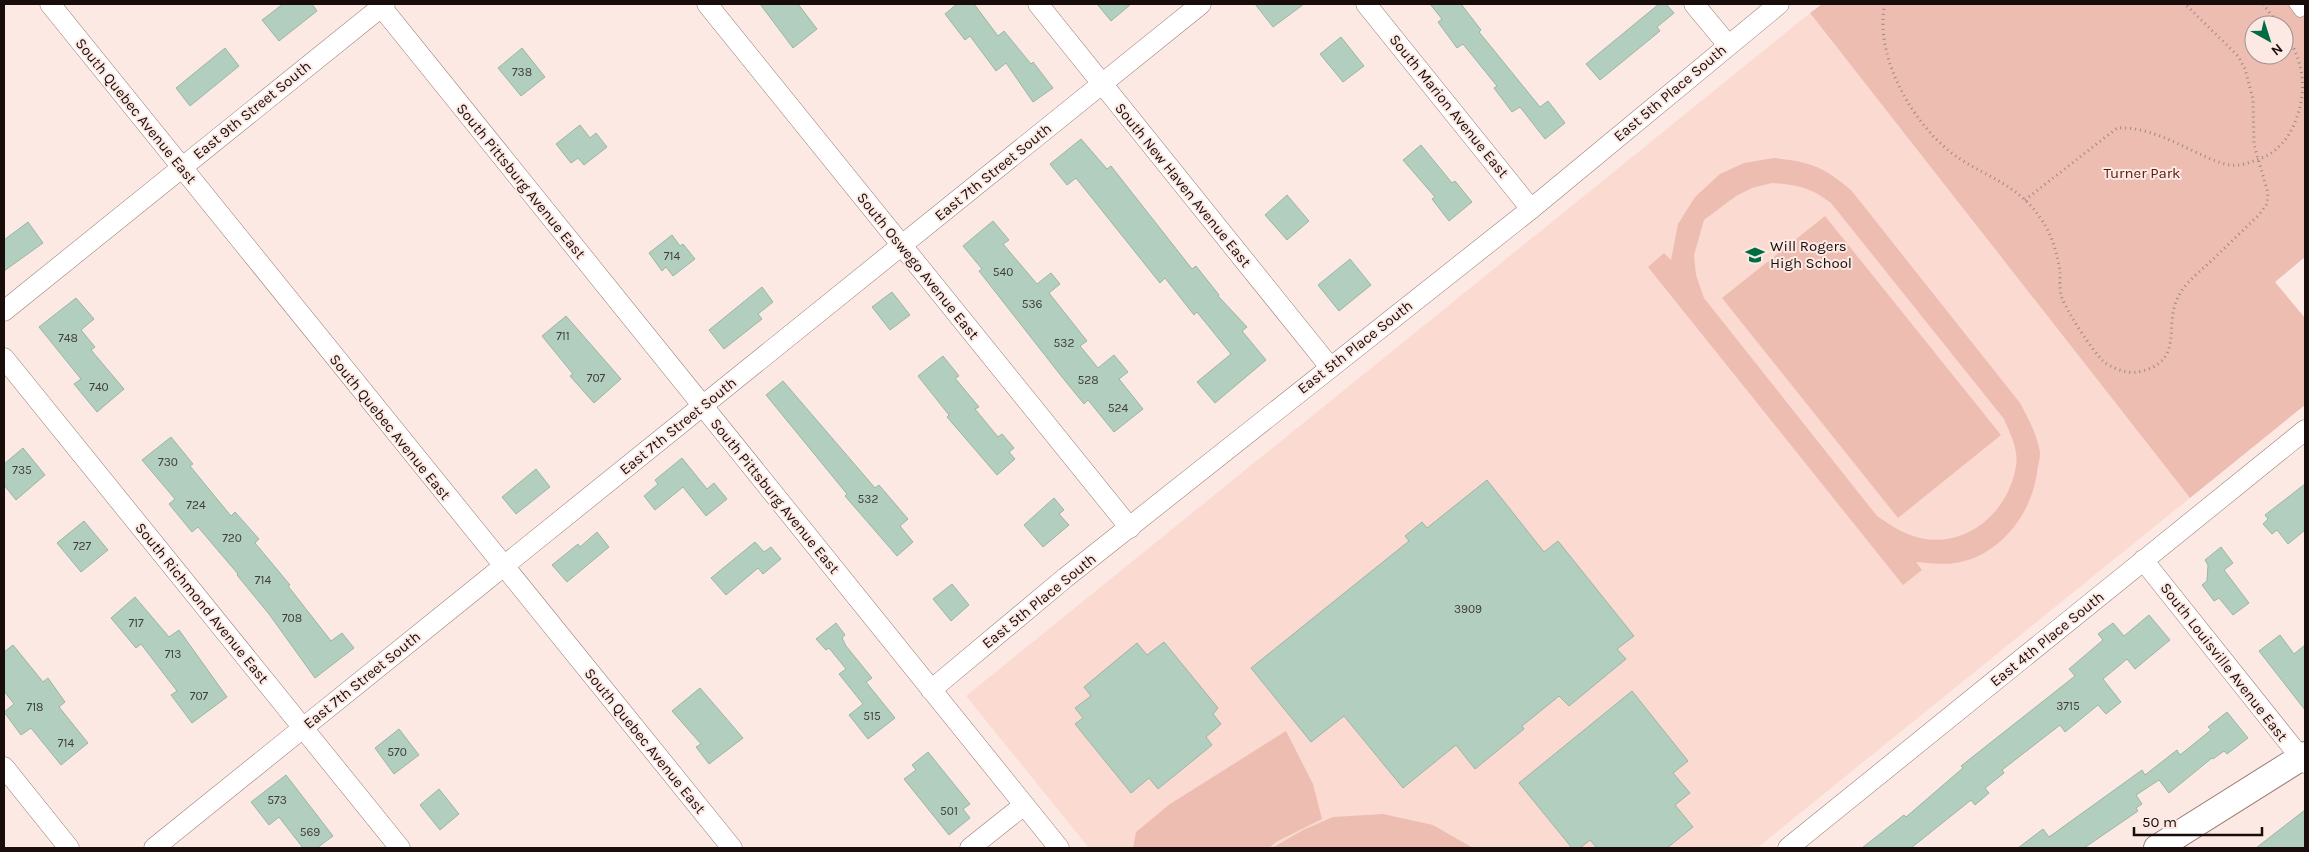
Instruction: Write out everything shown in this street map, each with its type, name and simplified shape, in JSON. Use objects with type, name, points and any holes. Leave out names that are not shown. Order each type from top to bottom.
[{"type":"street","name":"South Quebec Avenue East","points":[[50,4],[502,566],[732,848]]},
{"type":"street","name":"South Oswego Avenue East","points":[[708,4],[1130,528]]},
{"type":"street","name":"South New Haven Avenue East","points":[[1038,4],[1330,367]]},
{"type":"street","name":"East 7th Street South","points":[[154,848],[1201,4]]},
{"type":"street","name":"South Marion Avenue East","points":[[1366,4],[1531,209]]},
{"type":"street","points":[[1694,4],[1728,45]]},
{"type":"street","name":"East 5th Place South","points":[[931,690],[1330,367],[1531,209],[1779,4]]},
{"type":"street","name":"East 9th Street South","points":[[4,311],[382,5]]},
{"type":"street","name":"South Pittsburg Avenue East","points":[[382,5],[1059,848]]},
{"type":"street","name":"South Richmond Avenue East","points":[[4,358],[400,848]]},
{"type":"street","name":"East 4th Place South","points":[[1788,848],[2305,430]]},
{"type":"street","name":"South Louisville Avenue East","points":[[2143,560],[2304,759]]},
{"type":"street","points":[[2156,848],[2304,759]]},
{"type":"street","points":[[4,767],[69,848]]},
{"type":"street","points":[[970,848],[1024,805]]},
{"type":"lane","points":[[2294,4],[2300,12],[2305,8]]},
{"type":"path","points":[[1884,4],[1882,16],[1890,60],[1901,90],[1919,118],[1938,141],[1960,158],[2008,185],[2025,200],[2044,222],[2055,249],[2060,269],[2061,295],[2068,312],[2103,360],[2117,369],[2136,372],[2163,360],[2170,350],[2173,332],[2173,312],[2178,296],[2188,283],[2258,216],[2267,204],[2268,194],[2254,146],[2253,99],[2245,69],[2238,56],[2185,4]]},
{"type":"path","points":[[2263,4],[2271,15]]},
{"type":"path","points":[[2025,200],[2117,128],[2133,127],[2219,162],[2238,166],[2257,160],[2278,147],[2288,137],[2300,108],[2304,81],[2294,48]]},
{"type":"shaded area","name":"Will Rogers High School","points":[[1810,13],[2190,498],[1757,848],[1089,848],[966,696]]},
{"type":"green space","name":"Turner Park","points":[[1822,4],[2305,4],[2305,257],[2275,282],[2305,318],[2305,405],[2190,498],[1810,13]]},
{"type":"green space","points":[[1774,158],[1797,161],[1824,170],[1851,190],[2020,403],[2035,434],[2040,453],[2034,488],[2020,518],[2011,531],[1986,552],[1971,559],[1955,563],[1916,562],[1922,570],[1903,585],[1648,267],[1664,253],[1671,260],[1678,224],[1695,197],[1720,174],[1744,163]],"holes":[[[1772,183],[1797,186],[1810,190],[1831,203],[2004,419],[2013,442],[2017,460],[2012,482],[1996,510],[1985,522],[1972,531],[1942,540],[1918,538],[1905,533],[1877,516],[1704,298],[1696,275],[1694,255],[1704,220],[1736,196],[1752,188]]]},
{"type":"green space","points":[[1825,216],[2001,435],[1898,518],[1722,298]]},
{"type":"green space","points":[[1286,731],[1313,784],[1322,819],[1276,842],[1269,848],[1133,848],[1136,832],[1170,804]]},
{"type":"green space","points":[[1383,814],[1433,825],[1473,848],[1272,848],[1303,830],[1333,817]]},
{"type":"building","points":[[283,4],[312,4],[317,11],[279,41],[262,20]]},
{"type":"building","points":[[760,4],[798,4],[817,29],[793,48]]},
{"type":"building","points":[[957,4],[974,4],[998,36],[1004,31],[1031,64],[1033,62],[1053,88],[1033,102],[1006,63],[996,71],[970,36],[965,40],[945,14]]},
{"type":"building","points":[[1097,4],[1131,4],[1111,21]]},
{"type":"building","points":[[1255,4],[1304,4],[1273,27]]},
{"type":"building","points":[[1430,4],[1461,4],[1481,30],[1479,32],[1540,107],[1548,101],[1565,123],[1545,139],[1520,107],[1512,112],[1494,88],[1497,86],[1463,44],[1457,48],[1438,22],[1442,19]]},
{"type":"building","points":[[1659,4],[1666,4],[1674,13],[1657,27],[1660,31],[1600,80],[1586,64]]},
{"type":"building","points":[[1341,37],[1364,66],[1343,82],[1320,54]]},
{"type":"building","points":[[225,48],[239,66],[190,106],[176,88]]},
{"type":"building","points":[[522,48],[545,77],[521,96],[498,68]]},
{"type":"building","points":[[580,125],[590,138],[596,133],[607,147],[584,165],[578,158],[571,163],[556,144]]},
{"type":"building","points":[[1081,139],[1107,169],[1111,166],[1192,269],[1196,266],[1218,296],[1247,327],[1242,331],[1266,360],[1215,403],[1197,382],[1231,354],[1197,312],[1194,315],[1165,278],[1160,283],[1076,178],[1067,185],[1050,164]]},
{"type":"building","points":[[1421,145],[1452,183],[1455,181],[1472,202],[1449,221],[1432,199],[1435,197],[1403,160]]},
{"type":"building","points":[[1287,195],[1309,221],[1287,240],[1265,215]]},
{"type":"building","points":[[993,221],[1009,240],[1003,244],[1037,284],[1051,273],[1060,284],[1049,293],[1087,341],[1080,346],[1098,368],[1114,355],[1128,372],[1119,379],[1143,409],[1114,432],[1088,400],[1084,404],[1062,377],[979,271],[982,269],[963,246]]},
{"type":"building","points":[[28,222],[43,243],[4,271],[4,240]]},
{"type":"building","points":[[672,235],[680,246],[683,244],[695,259],[673,276],[666,267],[662,271],[649,253]]},
{"type":"building","points":[[1350,259],[1371,285],[1339,311],[1318,285]]},
{"type":"building","points":[[762,287],[773,302],[758,314],[762,319],[724,349],[709,330]]},
{"type":"building","points":[[892,292],[910,315],[890,330],[872,307]]},
{"type":"building","points":[[76,298],[94,319],[81,330],[95,347],[91,350],[124,389],[97,412],[74,384],[81,379],[39,327]]},
{"type":"building","points":[[566,316],[621,379],[594,403],[570,376],[573,374],[542,336]]},
{"type":"building","points":[[943,356],[959,376],[955,378],[979,407],[975,409],[998,437],[1002,434],[1014,448],[1009,452],[1015,459],[997,475],[947,417],[949,415],[918,376]]},
{"type":"building","points":[[783,381],[875,488],[879,485],[908,519],[900,526],[913,542],[897,556],[845,496],[847,494],[766,395]]},
{"type":"building","points":[[171,437],[193,464],[190,466],[231,516],[235,512],[259,539],[255,543],[290,585],[288,586],[331,641],[342,633],[354,648],[315,678],[238,574],[198,527],[192,532],[169,504],[175,499],[142,460]]},
{"type":"building","points":[[23,448],[45,475],[16,500],[4,485],[4,464]]},
{"type":"building","points":[[682,458],[707,489],[714,483],[727,499],[706,516],[683,487],[655,510],[644,496],[658,484],[655,480]]},
{"type":"building","points":[[536,469],[550,487],[516,514],[502,497]]},
{"type":"building","points":[[1487,480],[1544,552],[1558,541],[1634,636],[1617,649],[1626,659],[1569,706],[1559,696],[1522,726],[1524,729],[1475,769],[1456,745],[1403,788],[1344,716],[1311,742],[1251,668],[1409,541],[1405,536],[1422,522],[1427,528]]},
{"type":"building","points":[[2305,484],[2305,530],[2288,544],[2277,530],[2272,534],[2263,524],[2268,519],[2265,515]]},
{"type":"building","points":[[1054,498],[1064,510],[1059,514],[1069,525],[1043,547],[1024,525]]},
{"type":"building","points":[[84,521],[108,550],[81,572],[57,543]]},
{"type":"building","points":[[597,532],[609,547],[567,582],[552,565],[578,544],[580,547]]},
{"type":"building","points":[[755,542],[764,552],[771,547],[781,559],[763,574],[758,568],[726,595],[711,578]]},
{"type":"building","points":[[2221,547],[2233,563],[2224,570],[2249,603],[2233,615],[2219,598],[2214,601],[2202,585],[2207,581],[2208,565],[2205,560]]},
{"type":"building","points":[[952,584],[969,605],[951,621],[933,599]]},
{"type":"building","points":[[135,597],[169,637],[179,630],[227,697],[192,723],[171,695],[177,691],[141,644],[136,648],[111,618]]},
{"type":"building","points":[[2149,615],[2170,640],[2135,669],[2127,659],[2103,679],[2121,702],[2106,714],[2098,705],[2065,732],[2060,725],[2002,770],[2004,773],[1985,788],[1989,793],[1975,805],[1971,800],[1911,848],[1862,848],[1904,815],[1906,817],[1963,768],[1961,766],[2075,676],[2069,669],[2103,640],[2098,634],[2113,623],[2124,636]]},
{"type":"building","points":[[836,623],[845,635],[842,638],[846,646],[872,678],[866,682],[895,718],[868,739],[849,715],[863,704],[839,674],[846,669],[829,648],[826,650],[816,639]]},
{"type":"building","points":[[2280,635],[2294,654],[2305,645],[2305,710],[2259,651]]},
{"type":"building","points":[[1164,642],[1218,708],[1213,714],[1221,724],[1206,737],[1212,745],[1158,789],[1149,778],[1131,793],[1075,724],[1083,718],[1075,708],[1091,696],[1084,687],[1137,643],[1147,655]]},
{"type":"building","points":[[13,645],[43,682],[48,678],[65,702],[59,707],[88,743],[61,765],[31,728],[21,735],[4,712],[14,704],[4,691],[4,652]]},
{"type":"building","points":[[700,688],[743,738],[709,764],[696,747],[701,744],[672,711]]},
{"type":"building","points":[[1632,691],[1688,761],[1673,773],[1690,793],[1675,805],[1693,827],[1667,848],[1597,848],[1590,840],[1580,848],[1572,848],[1519,783]]},
{"type":"building","points":[[2227,712],[2248,738],[2227,754],[2224,751],[2212,758],[2169,793],[2159,780],[2136,795],[2142,804],[2136,808],[2138,811],[2084,848],[2018,848],[2043,829],[2049,837],[2142,770],[2145,775],[2177,750],[2180,755],[2211,730],[2208,727]]},
{"type":"building","points":[[399,729],[419,755],[394,774],[375,748]]},
{"type":"building","points":[[928,752],[970,804],[963,809],[970,818],[949,835],[904,779],[916,770],[912,765]]},
{"type":"building","points":[[286,775],[333,836],[317,848],[303,848],[279,817],[269,825],[251,802]]},
{"type":"building","points":[[439,789],[459,814],[440,830],[420,805]]},
{"type":"building","points":[[2305,810],[2305,848],[2256,848]]},
{"type":"place","name":"Will Rogers High School","points":[[1755,255]]}]
